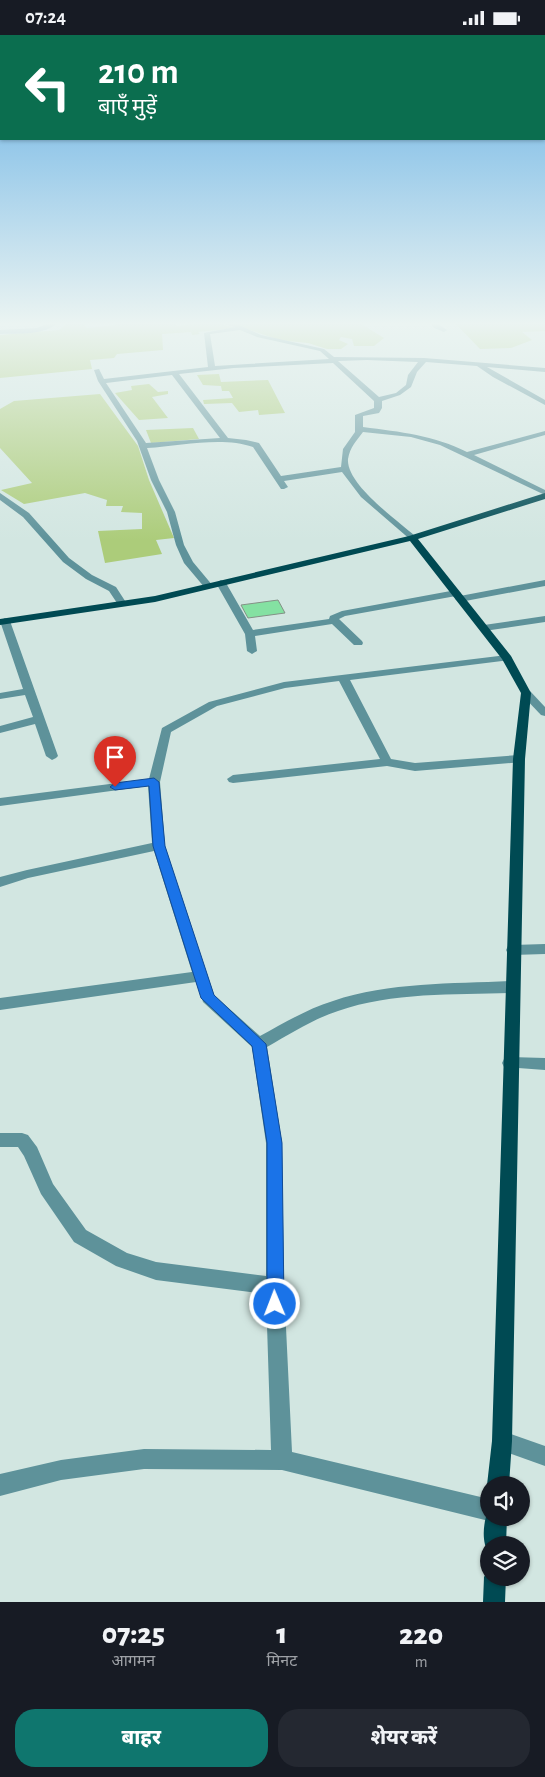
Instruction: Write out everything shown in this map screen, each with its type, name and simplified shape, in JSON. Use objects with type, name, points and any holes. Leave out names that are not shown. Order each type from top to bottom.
[{"type":"main road","points":[[3,622],[156,599],[208,587],[412,538],[545,495]]},
{"type":"main road","points":[[412,538],[507,658],[526,693],[519,759],[502,1441],[499,1476]]},
{"type":"main road","points":[[494,1602],[495,1586]]},
{"type":"street","points":[[111,395],[124,414],[142,447],[171,513],[180,545],[189,563],[208,587]]},
{"type":"street","points":[[191,395],[226,441]]},
{"type":"street","points":[[373,395],[378,400],[378,408],[376,411],[359,415],[360,432],[348,443],[345,455],[345,469],[356,486],[412,538]]},
{"type":"street","points":[[378,400],[391,395]]},
{"type":"street","points":[[530,395],[545,403]]},
{"type":"street","points":[[359,429],[428,438],[469,454],[545,495]]},
{"type":"street","points":[[469,454],[545,433]]},
{"type":"street","points":[[142,447],[243,440],[256,445],[284,487]]},
{"type":"street","points":[[280,479],[345,469]]},
{"type":"street","points":[[0,496],[26,515],[66,559],[88,577],[113,589],[122,604]]},
{"type":"street","points":[[222,583],[250,634],[252,651]]},
{"type":"street","points":[[250,634],[334,621],[334,618],[342,614],[545,583]]},
{"type":"street","points":[[484,628],[545,619]]},
{"type":"street","points":[[334,621],[358,643]]},
{"type":"street","points":[[3,622],[52,756]]},
{"type":"street","points":[[282,1460],[275,1287],[274,1143],[259,1044],[208,998],[159,846],[154,782],[166,731],[213,704],[284,685],[507,658]]},
{"type":"street","points":[[343,678],[387,762]]},
{"type":"street","points":[[0,697],[29,691]]},
{"type":"street","points":[[526,693],[545,713]]},
{"type":"street","points":[[0,730],[39,719]]},
{"type":"street","points":[[233,779],[387,762],[415,767],[519,759]]},
{"type":"street","points":[[0,802],[154,782]]},
{"type":"street","points":[[0,882],[27,874],[159,846]]},
{"type":"street","points":[[513,950],[545,949]]},
{"type":"street","points":[[0,1004],[201,976]]},
{"type":"street","points":[[259,1044],[313,1015],[338,1005],[404,992],[512,987]]},
{"type":"street","points":[[510,1063],[545,1064]]},
{"type":"street","points":[[0,1140],[22,1140],[30,1152],[47,1189],[80,1236],[122,1260],[156,1271],[275,1287]]},
{"type":"street","points":[[502,1441],[545,1456]]},
{"type":"street","points":[[0,1485],[61,1470],[144,1459],[282,1460],[480,1508]]},
{"type":"green space","points":[[101,395],[138,446],[149,480],[174,538],[156,540],[162,554],[105,563],[98,531],[142,529],[142,513],[121,512],[123,506],[106,506],[107,500],[85,493],[24,504],[1,490],[32,483],[0,448],[0,409],[14,401]]},
{"type":"green space","points":[[117,395],[162,395],[152,397],[168,418],[139,420]]},
{"type":"green space","points":[[231,395],[276,395],[285,413],[259,415],[258,410],[239,412],[232,403],[204,404],[203,400],[233,398]]},
{"type":"green space","points":[[193,428],[199,439],[151,443],[146,430]]},
{"type":"building","points":[[278,600],[285,613],[248,618],[241,605]]},
{"type":"route","points":[[115,787],[154,782],[159,846],[208,998],[259,1044],[274,1143],[275,1304]]}]
